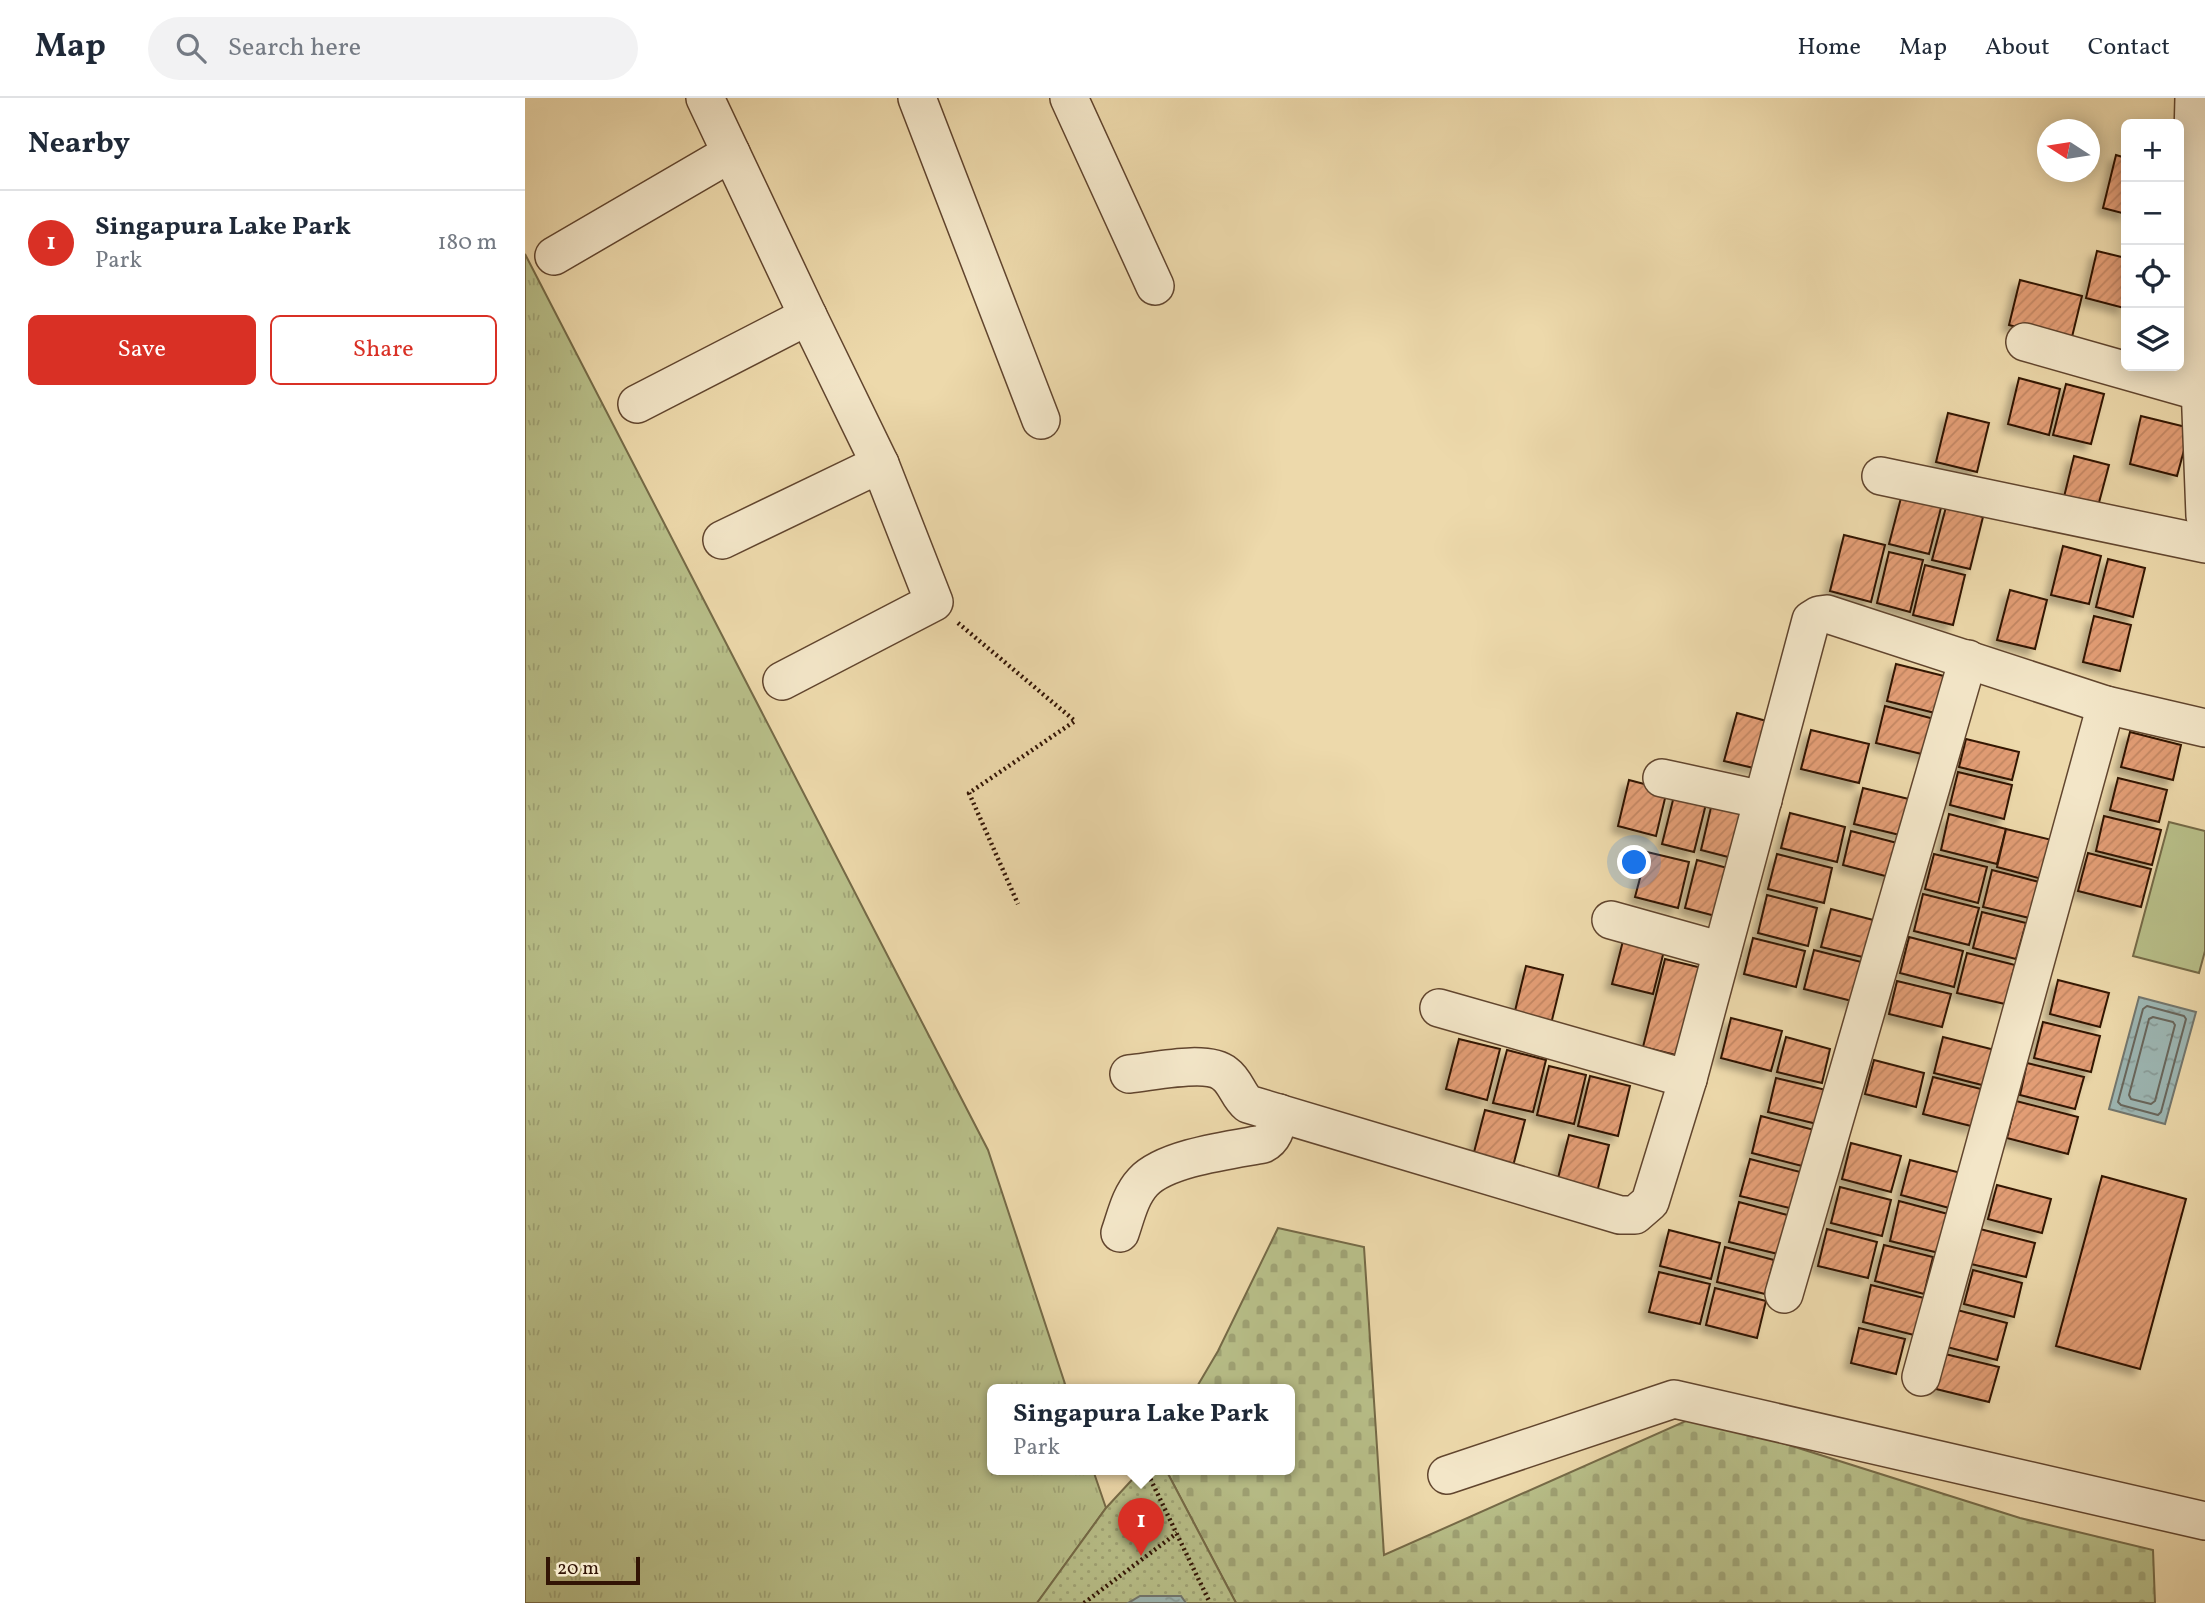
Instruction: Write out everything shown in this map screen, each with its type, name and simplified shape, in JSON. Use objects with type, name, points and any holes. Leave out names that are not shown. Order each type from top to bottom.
[{"type":"street","points":[[705,98],[880,464],[934,602],[782,681]]},
{"type":"street","points":[[917,98],[1041,420]]},
{"type":"street","points":[[1069,98],[1155,286]]},
{"type":"street","points":[[2194,98],[2199,175],[2205,516]]},
{"type":"street","points":[[554,256],[731,153]]},
{"type":"street","points":[[637,404],[808,316]]},
{"type":"street","points":[[2025,342],[2201,392]]},
{"type":"street","points":[[722,540],[880,464]]},
{"type":"street","points":[[1881,476],[2205,544]]},
{"type":"street","points":[[1129,1074],[1198,1066],[1220,1069],[1248,1104],[1620,1215],[1635,1215],[1650,1202],[1688,1079],[1811,620],[1827,614],[2106,705],[2205,728]]},
{"type":"street","points":[[1784,1294],[1968,659]]},
{"type":"street","points":[[1921,1377],[2106,705]]},
{"type":"street","points":[[1662,778],[1763,800]]},
{"type":"street","points":[[1611,920],[1723,951]]},
{"type":"street","points":[[1439,1009],[1688,1079]]},
{"type":"street","points":[[1120,1233],[1130,1202],[1141,1184],[1157,1170],[1212,1154],[1263,1144],[1295,1118]]},
{"type":"street","points":[[1447,1475],[1674,1399],[2205,1521]]},
{"type":"path","points":[[934,602],[1075,721],[969,793],[1018,904]]},
{"type":"path","points":[[1149,1475],[1210,1603]]},
{"type":"path","points":[[1084,1603],[1177,1533]]},
{"type":"green space","points":[[525,254],[988,1150],[1065,1384],[987,1384],[987,1475],[1095,1475],[1106,1508],[1037,1603],[525,1603]]},
{"type":"green space","points":[[2169,822],[2205,831],[2205,951],[2199,973],[2133,956]]},
{"type":"green space","points":[[1278,1228],[1364,1247],[1384,1555],[1697,1416],[2020,1518],[2153,1550],[2155,1603],[1236,1603],[1169,1475],[1295,1475],[1295,1384],[1199,1384],[1218,1351]]},
{"type":"green space","points":[[1136,1475],[1169,1475],[1236,1603],[1037,1603],[1106,1508]]},
{"type":"water","points":[[2139,997],[2196,1012],[2165,1124],[2109,1109]]},
{"type":"water","points":[[1140,1596],[1181,1596],[1186,1603],[1128,1603]]},
{"type":"building","points":[[2116,155],[2121,156],[2121,213],[2103,208]]},
{"type":"building","points":[[2097,251],[2121,257],[2121,307],[2086,298]]},
{"type":"building","points":[[2020,280],[2082,296],[2071,341],[2009,325]]},
{"type":"building","points":[[2019,378],[2060,389],[2049,435],[2008,424]]},
{"type":"building","points":[[2066,384],[2104,394],[2091,444],[2053,435]]},
{"type":"building","points":[[1948,413],[1989,423],[1977,472],[1936,462]]},
{"type":"building","points":[[2141,416],[2190,428],[2177,476],[2130,464]]},
{"type":"building","points":[[2074,456],[2109,465],[2097,510],[2063,501]]},
{"type":"building","points":[[1902,494],[1942,504],[1929,554],[1889,544]]},
{"type":"building","points":[[1946,507],[1983,517],[1970,569],[1932,560]]},
{"type":"building","points":[[1844,535],[1885,545],[1871,602],[1830,591]]},
{"type":"building","points":[[2063,546],[2101,556],[2089,604],[2051,595]]},
{"type":"building","points":[[1889,552],[1923,560],[1910,612],[1877,603]]},
{"type":"building","points":[[2108,559],[2145,568],[2133,617],[2096,607]]},
{"type":"building","points":[[1925,565],[1965,575],[1953,625],[1913,615]]},
{"type":"building","points":[[2010,590],[2047,600],[2035,649],[1997,640]]},
{"type":"building","points":[[2094,616],[2131,625],[2120,671],[2083,662]]},
{"type":"building","points":[[1896,664],[1948,677],[1939,714],[1887,701]]},
{"type":"building","points":[[1885,706],[1938,720],[1930,756],[1876,743]]},
{"type":"building","points":[[1737,713],[1774,723],[1762,770],[1724,761]]},
{"type":"building","points":[[1811,730],[1869,744],[1859,783],[1801,769]]},
{"type":"building","points":[[2130,732],[2181,745],[2173,780],[2121,767]]},
{"type":"building","points":[[1966,739],[2019,752],[2012,780],[1959,767]]},
{"type":"building","points":[[1958,772],[2012,785],[2004,819],[1950,805]]},
{"type":"building","points":[[2118,778],[2167,790],[2159,822],[2110,810]]},
{"type":"building","points":[[1629,780],[1667,790],[1656,836],[1618,826]]},
{"type":"building","points":[[1863,788],[1913,800],[1904,836],[1854,824]]},
{"type":"building","points":[[1675,792],[1707,800],[1694,852],[1662,844]]},
{"type":"building","points":[[1713,799],[1749,808],[1736,859],[1701,850]]},
{"type":"building","points":[[1790,813],[1845,827],[1837,862],[1781,848]]},
{"type":"building","points":[[1949,814],[2006,829],[1997,864],[1941,850]]},
{"type":"building","points":[[2104,816],[2161,830],[2152,865],[2096,851]]},
{"type":"building","points":[[2006,829],[2060,842],[2050,881],[1997,867]]},
{"type":"building","points":[[1851,831],[1901,844],[1893,878],[1843,865]]},
{"type":"building","points":[[1647,852],[1689,862],[1678,908],[1635,897]]},
{"type":"building","points":[[2088,853],[2151,869],[2141,907],[2078,891]]},
{"type":"building","points":[[1777,854],[1832,868],[1824,903],[1768,889]]},
{"type":"building","points":[[1934,854],[1987,867],[1978,903],[1925,889]]},
{"type":"building","points":[[1697,860],[1735,870],[1723,918],[1685,908]]},
{"type":"building","points":[[1992,870],[2047,884],[2038,920],[1983,907]]},
{"type":"building","points":[[1923,894],[1979,908],[1969,945],[1914,931]]},
{"type":"building","points":[[1767,895],[1817,908],[1808,946],[1758,933]]},
{"type":"building","points":[[1831,909],[1881,922],[1871,959],[1821,947]]},
{"type":"building","points":[[1982,912],[2026,923],[2016,959],[1973,948]]},
{"type":"building","points":[[1624,937],[1665,947],[1653,994],[1612,984]]},
{"type":"building","points":[[1909,937],[1963,951],[1954,987],[1900,973]]},
{"type":"building","points":[[1753,938],[1805,951],[1796,987],[1744,974]]},
{"type":"building","points":[[1814,950],[1869,964],[1860,1003],[1804,989]]},
{"type":"building","points":[[1967,953],[2015,965],[2005,1004],[1957,993]]},
{"type":"building","points":[[1665,959],[1702,968],[1680,1056],[1643,1047]]},
{"type":"building","points":[[1526,966],[1563,975],[1551,1024],[1514,1015]]},
{"type":"building","points":[[2058,980],[2109,993],[2100,1027],[2050,1014]]},
{"type":"building","points":[[1897,981],[1951,994],[1942,1027],[1889,1014]]},
{"type":"building","points":[[1731,1018],[1782,1031],[1771,1071],[1721,1058]]},
{"type":"building","points":[[2043,1022],[2100,1036],[2091,1072],[2034,1058]]},
{"type":"building","points":[[1786,1037],[1830,1049],[1822,1083],[1777,1072]]},
{"type":"building","points":[[1943,1037],[1995,1050],[1986,1086],[1934,1073]]},
{"type":"building","points":[[1459,1039],[1500,1049],[1487,1100],[1446,1089]]},
{"type":"building","points":[[1507,1050],[1546,1060],[1533,1112],[1493,1103]]},
{"type":"building","points":[[1874,1060],[1924,1073],[1916,1107],[1865,1094]]},
{"type":"building","points":[[2027,1063],[2084,1077],[2075,1109],[2020,1095]]},
{"type":"building","points":[[1549,1066],[1586,1075],[1574,1124],[1537,1115]]},
{"type":"building","points":[[1590,1076],[1630,1086],[1618,1136],[1578,1126]]},
{"type":"building","points":[[1933,1077],[1985,1090],[1975,1127],[1923,1114]]},
{"type":"building","points":[[1776,1078],[1826,1090],[1817,1124],[1768,1112]]},
{"type":"building","points":[[2016,1101],[2078,1117],[2068,1154],[2007,1138]]},
{"type":"building","points":[[1485,1110],[1525,1120],[1512,1170],[1472,1160]]},
{"type":"building","points":[[1761,1116],[1818,1131],[1810,1168],[1752,1153]]},
{"type":"building","points":[[1569,1135],[1609,1145],[1596,1196],[1556,1186]]},
{"type":"building","points":[[1851,1143],[1901,1156],[1891,1192],[1842,1179]]},
{"type":"building","points":[[1750,1159],[1808,1174],[1798,1210],[1740,1196]]},
{"type":"building","points":[[1910,1160],[1961,1173],[1953,1209],[1901,1195]]},
{"type":"building","points":[[2102,1176],[2186,1199],[2140,1369],[2056,1346]]},
{"type":"building","points":[[1997,1185],[2051,1199],[2042,1233],[1988,1219]]},
{"type":"building","points":[[1840,1187],[1891,1200],[1882,1236],[1831,1223]]},
{"type":"building","points":[[1899,1201],[1948,1214],[1939,1253],[1890,1241]]},
{"type":"building","points":[[1739,1202],[1791,1216],[1782,1255],[1729,1242]]},
{"type":"building","points":[[1827,1229],[1877,1242],[1868,1278],[1818,1266]]},
{"type":"building","points":[[1980,1229],[2035,1243],[2026,1277],[1971,1264]]},
{"type":"building","points":[[1669,1230],[1720,1243],[1711,1279],[1660,1266]]},
{"type":"building","points":[[1884,1245],[1933,1257],[1924,1294],[1875,1281]]},
{"type":"building","points":[[1725,1247],[1774,1260],[1765,1294],[1717,1282]]},
{"type":"building","points":[[1973,1270],[2022,1283],[2014,1317],[1964,1304]]},
{"type":"building","points":[[1659,1272],[1710,1284],[1700,1324],[1649,1312]]},
{"type":"building","points":[[1871,1285],[1924,1298],[1914,1335],[1863,1322]]},
{"type":"building","points":[[1715,1288],[1766,1301],[1757,1338],[1706,1325]]},
{"type":"building","points":[[1957,1310],[2007,1323],[1997,1360],[1947,1347]]},
{"type":"building","points":[[1859,1328],[1905,1339],[1896,1374],[1851,1363]]},
{"type":"building","points":[[1945,1354],[1999,1367],[1989,1402],[1936,1389]]},
{"type":"place","name":"Singapura Lake Park","points":[[1141,1556]]}]
